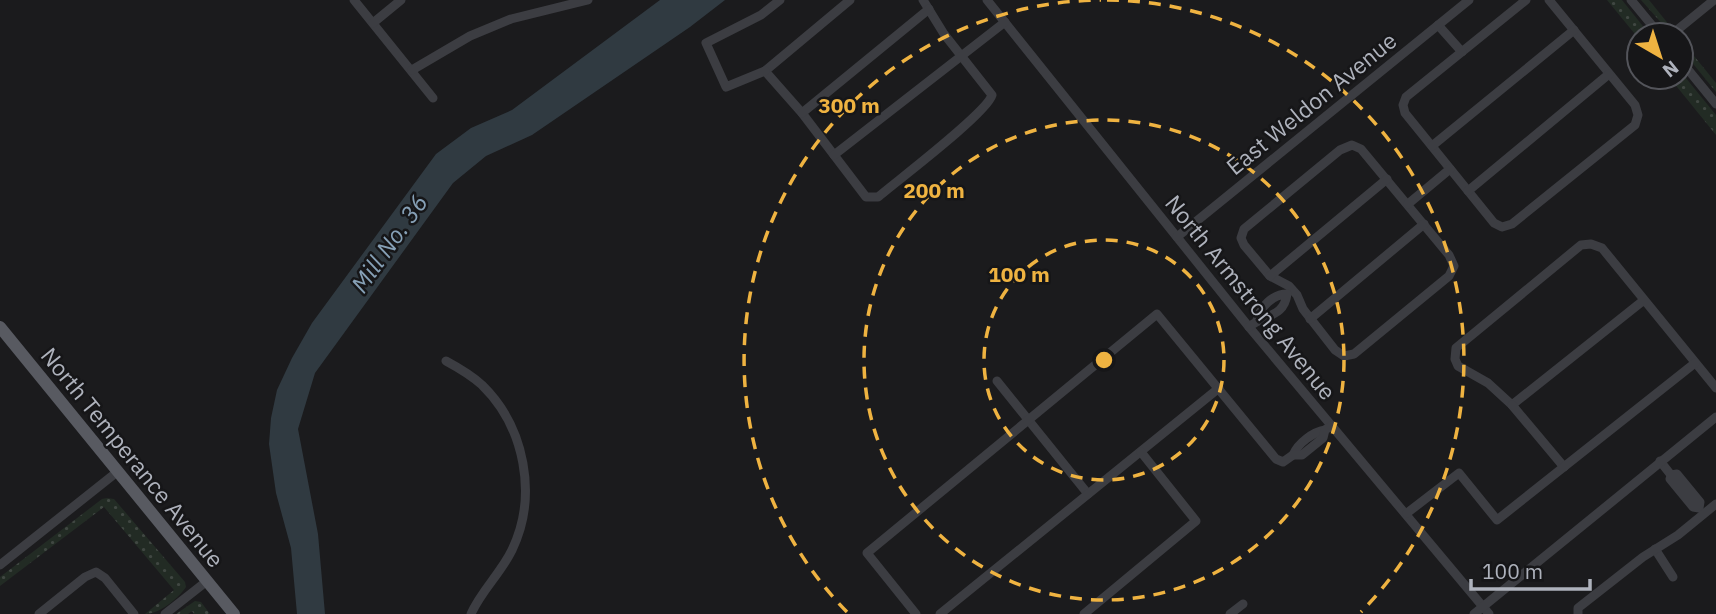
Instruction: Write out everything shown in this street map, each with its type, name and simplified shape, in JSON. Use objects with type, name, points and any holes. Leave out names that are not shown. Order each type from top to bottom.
[{"type":"main road","name":"North Temperance Avenue","points":[[0,327],[234,614]]},
{"type":"street","points":[[354,0],[433,98]]},
{"type":"street","points":[[373,23],[401,0]]},
{"type":"street","points":[[412,70],[470,36],[511,19],[555,4],[588,0]]},
{"type":"street","points":[[779,0],[761,15],[706,43],[726,87],[765,71],[850,0]]},
{"type":"street","points":[[765,71],[802,113],[866,197],[878,197],[990,103],[992,95],[944,34],[923,0]]},
{"type":"street","name":"North Armstrong Avenue","points":[[987,0],[1177,237],[1253,323],[1328,428],[1407,513],[1486,610]]},
{"type":"street","name":"East Weldon Avenue","points":[[1177,237],[1469,0]]},
{"type":"street","points":[[1526,0],[1406,97],[1403,105],[1405,113],[1450,169],[1494,223],[1502,227],[1512,223],[1635,125],[1638,116],[1635,105],[1549,0]]},
{"type":"street","points":[[1631,0],[1648,21]]},
{"type":"street","points":[[1688,21],[1714,0]]},
{"type":"street","points":[[802,113],[929,9]]},
{"type":"street","points":[[834,155],[1005,22]]},
{"type":"street","points":[[1437,25],[1462,52]]},
{"type":"street","points":[[1433,146],[1574,30]]},
{"type":"street","points":[[1468,191],[1609,74]]},
{"type":"street","points":[[1695,78],[1716,104]]},
{"type":"street","points":[[1352,145],[1361,149],[1387,179],[1449,254],[1454,266],[1449,276],[1354,354],[1344,356],[1335,350],[1290,292],[1270,276],[1241,238],[1244,229],[1340,150],[1352,145]]},
{"type":"street","points":[[1408,204],[1450,169]]},
{"type":"street","points":[[1270,276],[1387,179]]},
{"type":"street","points":[[1310,319],[1424,224]]},
{"type":"street","points":[[1564,467],[1512,405],[1488,383],[1458,366],[1455,359],[1456,348],[1581,245],[1591,244],[1602,248],[1716,388]]},
{"type":"street","points":[[1253,323],[1260,310],[1279,294],[1290,292]]},
{"type":"street","points":[[1253,323],[1268,318],[1286,305],[1290,292]]},
{"type":"street","points":[[1272,300],[1280,309]]},
{"type":"street","points":[[1512,405],[1644,300]]},
{"type":"street","points":[[916,614],[867,553],[1157,314],[1276,459],[1283,463],[1293,455],[1301,455],[1323,438],[1328,428]]},
{"type":"street","points":[[446,360],[468,373],[494,399],[513,430],[524,464],[525,507],[519,532],[503,567],[471,614]]},
{"type":"street","points":[[1407,513],[1459,473],[1497,520],[1695,363]]},
{"type":"street","points":[[997,382],[1088,495]]},
{"type":"street","points":[[940,614],[1219,388]]},
{"type":"street","points":[[1474,614],[1486,610],[1660,461],[1716,417]]},
{"type":"street","points":[[1084,614],[1196,521],[1141,452]]},
{"type":"street","points":[[1660,461],[1671,475],[1670,479],[1693,507],[1702,511]]},
{"type":"street","points":[[0,565],[117,472]]},
{"type":"street","points":[[1578,611],[1655,549],[1678,535],[1702,511],[1716,504]]},
{"type":"street","points":[[1655,549],[1673,577]]},
{"type":"street","points":[[39,614],[85,576],[96,572],[105,578],[134,614]]},
{"type":"street","points":[[165,614],[206,581]]},
{"type":"street","points":[[1230,614],[1243,604]]},
{"type":"shaded area","points":[[1607,0],[1622,0],[1639,21],[1625,22]]},
{"type":"shaded area","points":[[1641,0],[1649,0],[1666,21],[1660,21]]},
{"type":"shaded area","points":[[1695,57],[1716,83],[1716,92],[1695,66]]},
{"type":"shaded area","points":[[1695,89],[1716,115],[1716,135],[1680,91]]},
{"type":"shaded area","points":[[102,499],[114,499],[185,582],[186,587],[173,601],[162,609],[145,614],[174,590],[104,507],[0,586],[0,577]]},
{"type":"shaded area","points":[[195,601],[201,602],[210,614],[194,614],[192,611],[188,614],[176,614]]},
{"type":"water","name":"Mill No. 36","points":[[660,0],[725,0],[532,135],[486,156],[453,183],[315,373],[298,429],[318,534],[325,614],[297,614],[291,548],[276,493],[269,444],[277,390],[312,323],[436,154],[471,128],[512,110]]}]
